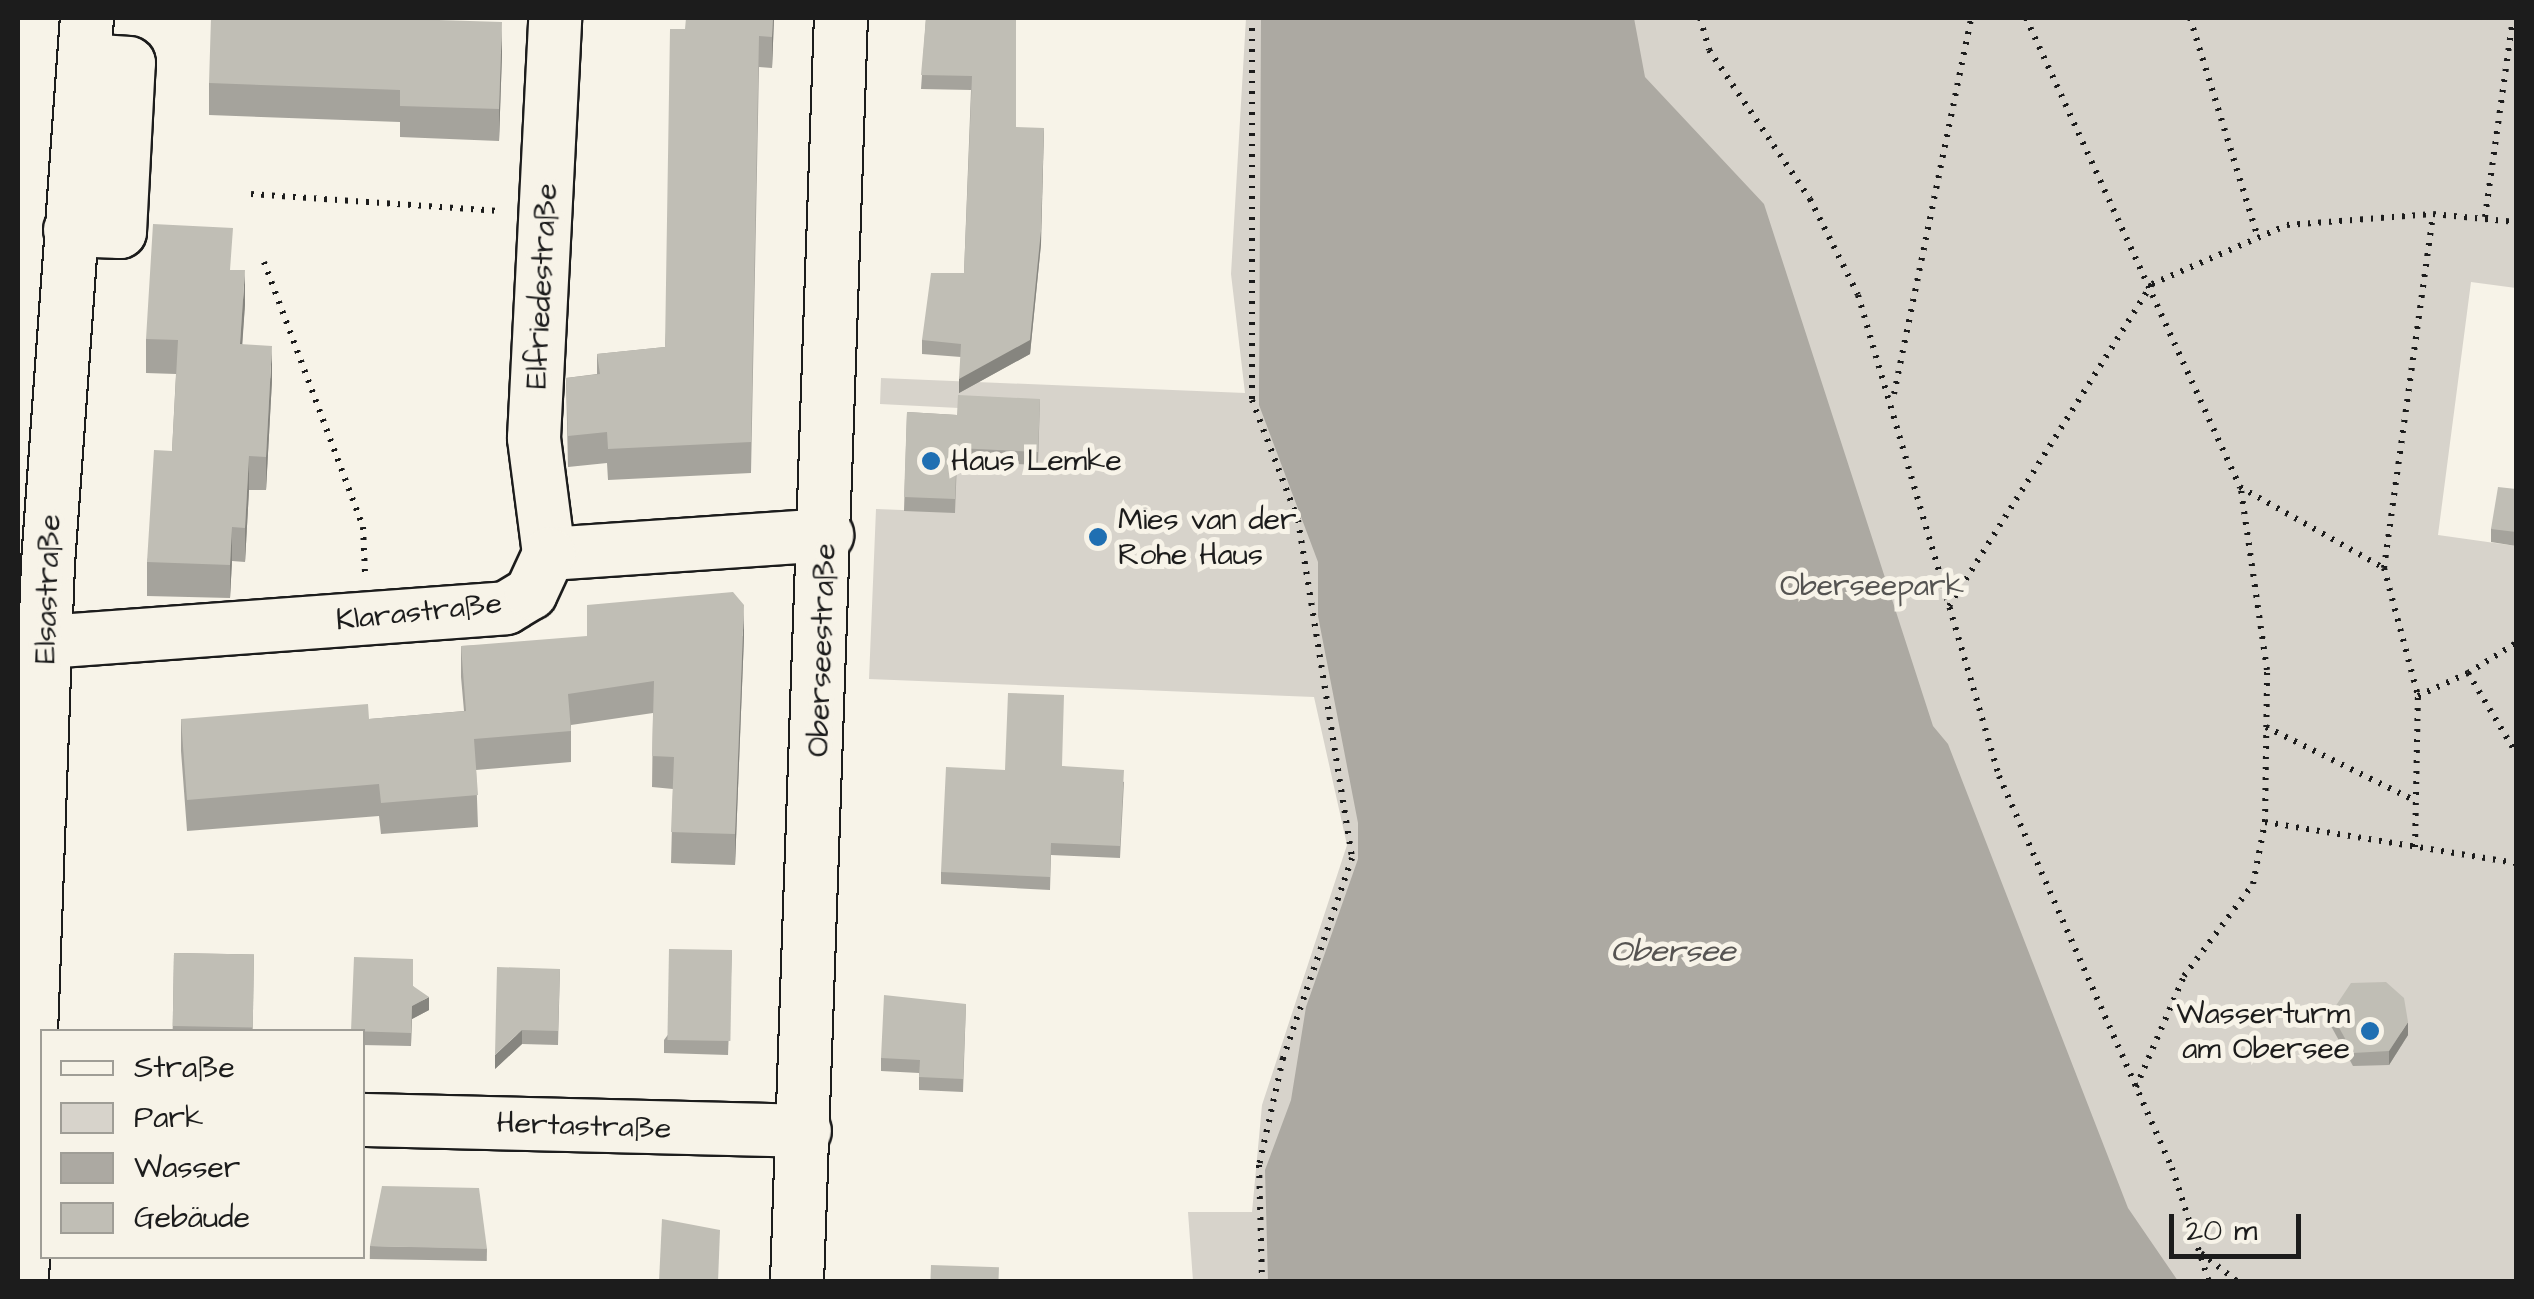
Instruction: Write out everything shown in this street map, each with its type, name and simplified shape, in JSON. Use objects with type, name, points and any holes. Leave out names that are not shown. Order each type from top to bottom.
[{"type":"street","name":"Elfriedestraße","points":[[549,554],[534,438],[556,18]]},
{"type":"street","name":"Oberseestraße","points":[[797,1282],[841,18]]},
{"type":"street","name":"Elsastraße","points":[[22,1282],[35,1110],[46,642],[33,562],[70,230],[86,39]]},
{"type":"street","points":[[549,554],[826,535]]},
{"type":"street","name":"Klarastraße","points":[[46,642],[506,608],[531,592],[549,554]]},
{"type":"street","name":"Hertastraße","points":[[365,1120],[805,1131]]},
{"type":"path","points":[[1252,18],[1252,400],[1298,520],[1352,858],[1282,1058],[1259,1165],[1262,1282]]},
{"type":"path","points":[[1700,18],[1708,50],[1810,198],[1894,395],[1949,606],[2000,776],[2136,1087],[2209,1282]]},
{"type":"path","points":[[1894,395],[1971,18]]},
{"type":"path","points":[[2026,18],[2152,284],[2240,487],[2259,583],[2266,727],[2265,822],[2253,884],[2184,976],[2136,1087]]},
{"type":"path","points":[[2190,18],[2258,237]]},
{"type":"path","points":[[2485,217],[2514,18]]},
{"type":"path","points":[[251,194],[480,210]]},
{"type":"path","points":[[1949,606],[2152,284],[2286,225],[2434,214],[2516,222]]},
{"type":"path","points":[[2415,847],[2418,696],[2384,568],[2434,214]]},
{"type":"path","points":[[264,262],[363,527],[367,619]]},
{"type":"path","points":[[2240,487],[2384,568]]},
{"type":"path","points":[[2418,696],[2468,673],[2516,643]]},
{"type":"path","points":[[2468,673],[2516,753]]},
{"type":"path","points":[[2266,727],[2416,801]]},
{"type":"path","points":[[2265,822],[2516,863]]},
{"type":"path","points":[[2200,1252],[2238,1282]]},
{"type":"green space","name":"Oberseepark","points":[[1246,18],[2516,18],[2516,288],[2471,282],[2438,535],[2516,546],[2516,1281],[1193,1281],[1188,1212],[1252,1212],[1262,1105],[1347,845],[1314,697],[869,679],[876,509],[954,512],[957,456],[1040,412],[880,404],[881,378],[1245,393],[1231,274]]},
{"type":"water","name":"Obersee","points":[[1261,18],[1634,18],[1645,77],[1764,204],[1933,726],[1948,744],[2128,1208],[2178,1281],[1268,1281],[1265,1170],[1291,1100],[1306,1007],[1358,859],[1358,823],[1318,616],[1318,562],[1259,405]]},
{"type":"building","points":[[211,18],[502,22],[499,109],[400,106],[400,90],[209,83]]},
{"type":"building","points":[[686,18],[773,18],[772,37],[759,36],[751,442],[608,449],[607,432],[568,436],[566,378],[600,374],[597,354],[665,347],[670,29],[685,29]]},
{"type":"building","points":[[926,18],[1016,18],[1016,127],[1044,128],[1041,231],[1030,340],[959,379],[961,344],[922,340],[931,273],[964,273],[972,76],[921,75]]},
{"type":"building","points":[[153,224],[233,228],[230,270],[245,270],[240,344],[272,346],[266,457],[249,456],[245,528],[232,527],[230,565],[147,562],[154,450],[172,451],[178,340],[146,339]]},
{"type":"building","name":"Haus Lemke","points":[[958,395],[1040,399],[1038,452],[957,448],[955,499],[904,497],[907,412],[957,415]]},
{"type":"building","points":[[2498,487],[2516,489],[2516,532],[2491,529]]},
{"type":"building","points":[[733,592],[744,605],[735,834],[671,832],[674,757],[652,756],[654,681],[568,694],[571,731],[474,739],[478,795],[381,803],[379,784],[187,800],[181,719],[368,704],[369,719],[466,711],[461,646],[587,636],[587,605]]},
{"type":"building","points":[[1008,693],[1064,695],[1062,766],[1124,770],[1120,846],[1051,843],[1050,877],[941,872],[946,767],[1005,770]]},
{"type":"building","points":[[669,949],[732,950],[730,1041],[667,1040]]},
{"type":"building","points":[[174,953],[254,954],[253,1027],[173,1026]]},
{"type":"building","points":[[354,957],[413,959],[413,986],[429,997],[412,1006],[411,1033],[351,1029]]},
{"type":"building","points":[[497,967],[560,969],[558,1031],[522,1030],[495,1055]]},
{"type":"building","name":"Wasserturm am Obersee","points":[[2386,982],[2404,998],[2408,1022],[2389,1051],[2353,1053],[2331,1013],[2351,983]]},
{"type":"building","points":[[884,995],[966,1004],[963,1079],[919,1077],[920,1060],[881,1058]]},
{"type":"building","points":[[382,1186],[479,1188],[487,1249],[370,1246]]},
{"type":"building","points":[[662,1219],[720,1230],[718,1282],[659,1282]]},
{"type":"building","points":[[931,1265],[999,1267],[998,1282],[930,1282]]},
{"type":"place","name":"Haus Lemke","points":[[931,461]]},
{"type":"place","name":"Mies van der Rohe Haus","points":[[1098,537]]},
{"type":"place","name":"Wasserturm am Obersee","points":[[2370,1031]]}]
